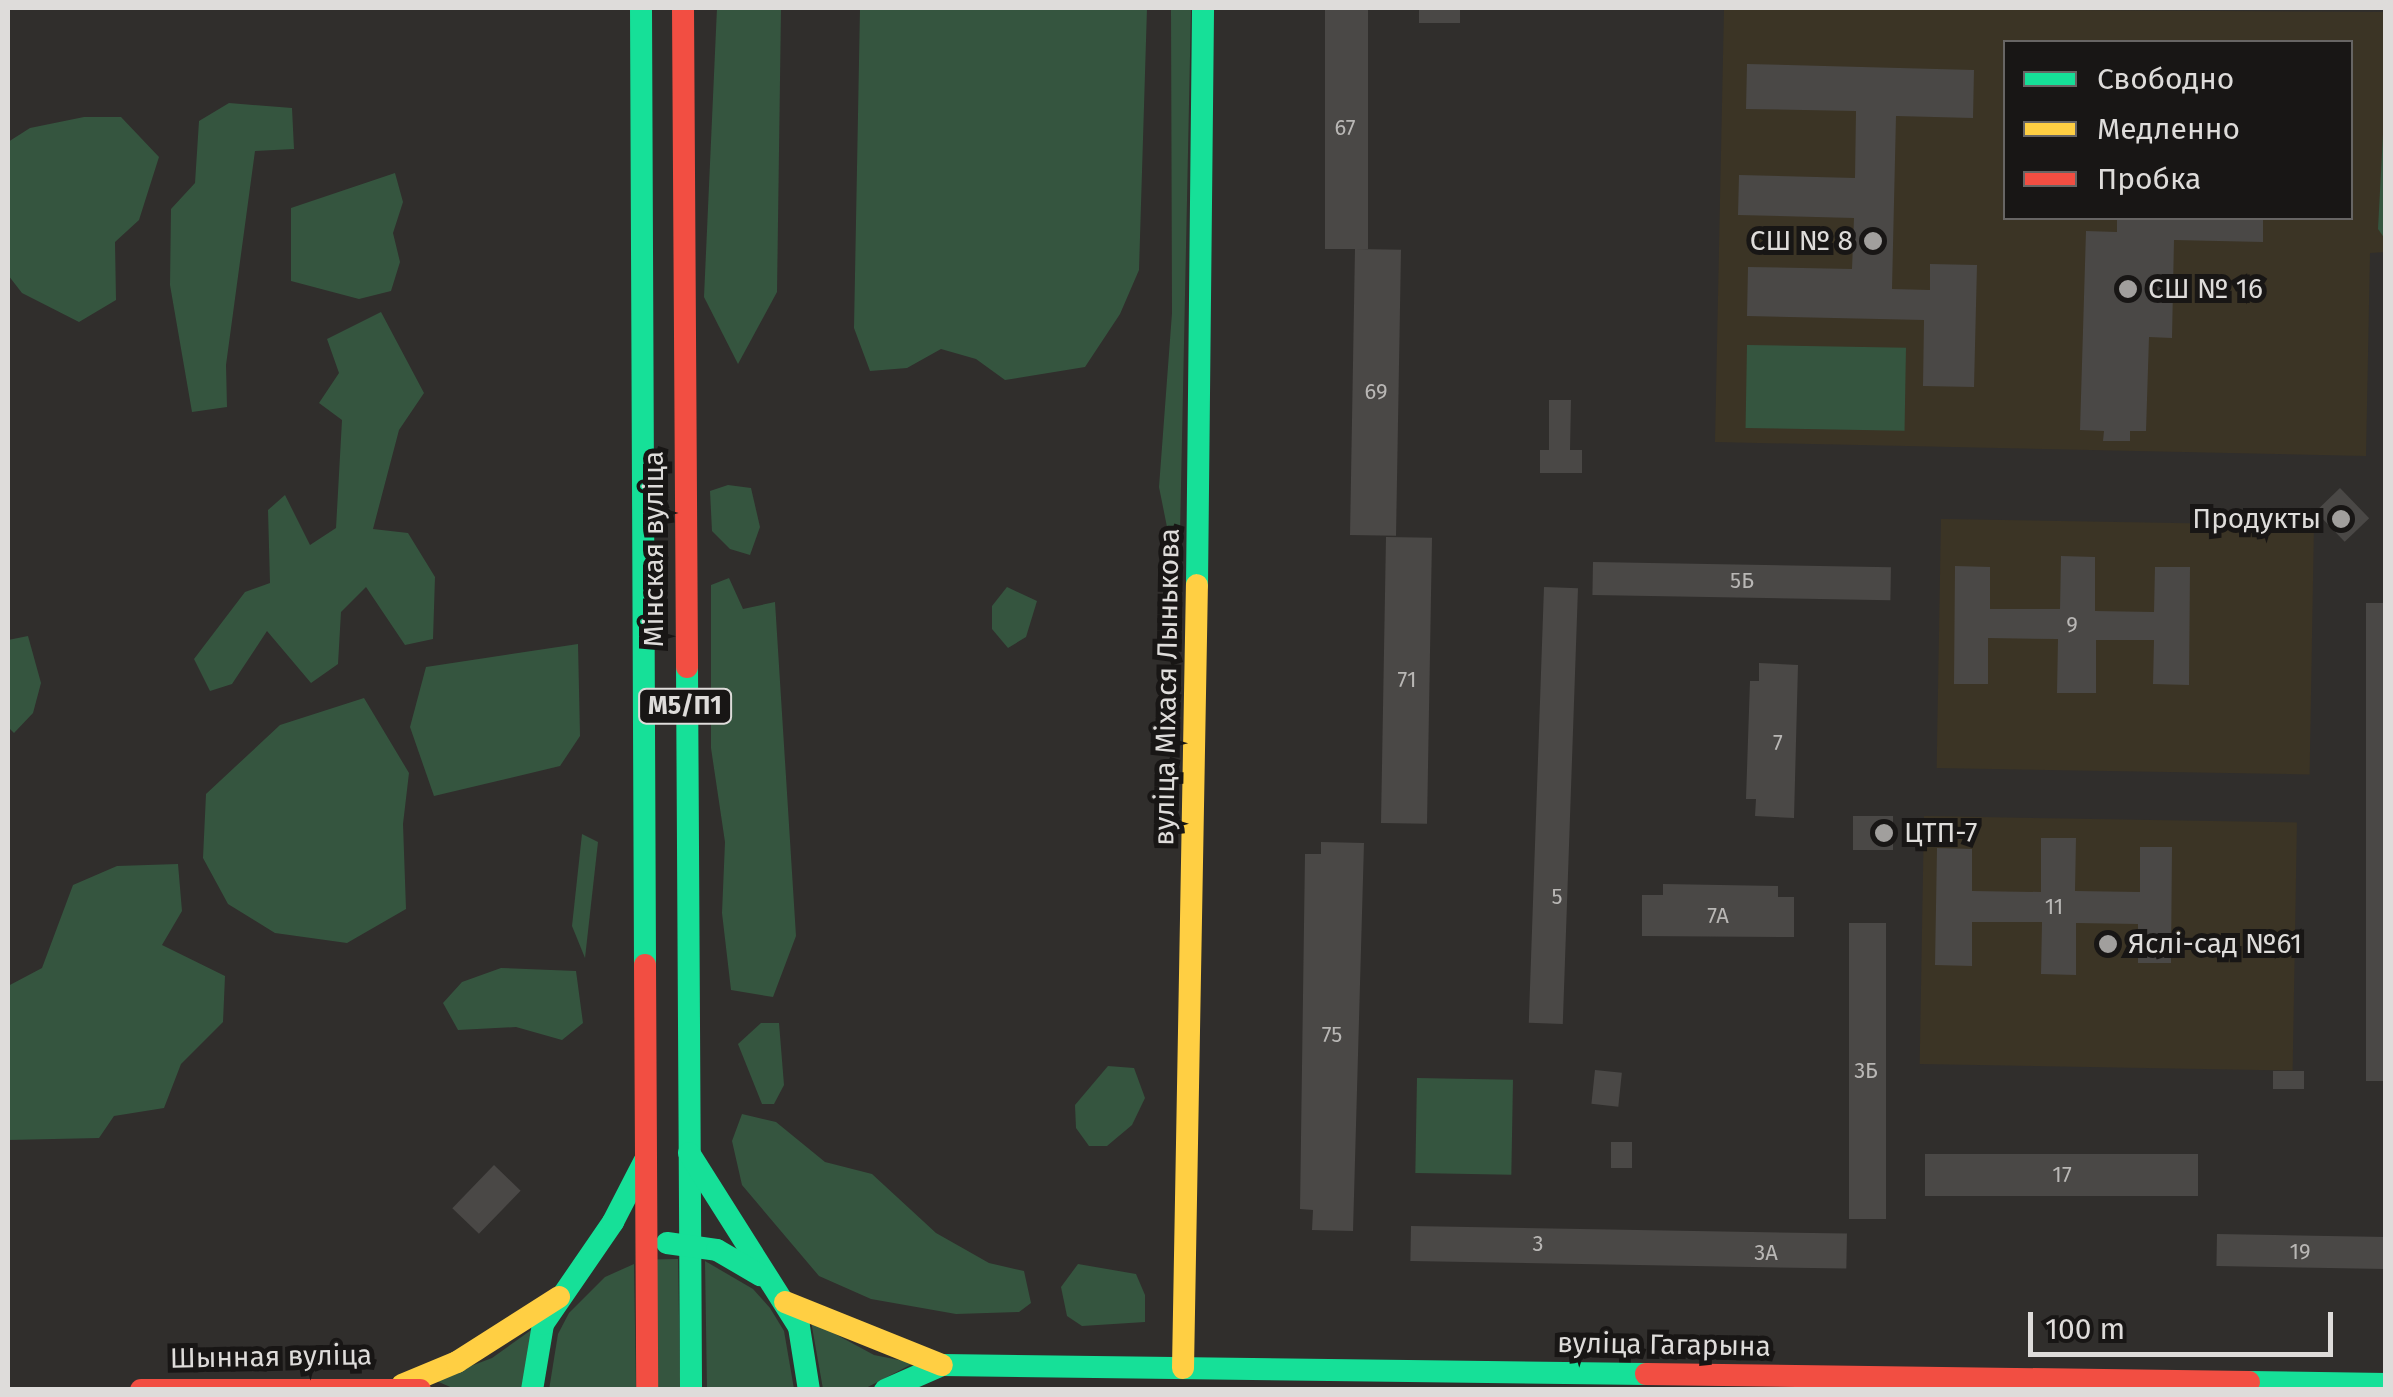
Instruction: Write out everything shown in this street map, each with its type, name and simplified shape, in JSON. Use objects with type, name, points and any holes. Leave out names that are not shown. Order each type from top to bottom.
[{"type":"main road","name":"Мінская вуліца","points":[[641,8],[647,1390]]},
{"type":"main road","name":"Мінская вуліца","points":[[683,8],[691,1390]]},
{"type":"main road","name":"вуліца Міхася Лынькова","points":[[1183,1368],[1194,916],[1203,8]]},
{"type":"main road","points":[[688,1152],[766,1280],[785,1302],[807,1354],[809,1390]]},
{"type":"main road","points":[[532,1390],[534,1354],[559,1297],[576,1278],[646,1158]]},
{"type":"main road","points":[[576,1278],[646,1244],[689,1243],[743,1262],[766,1280]]},
{"type":"main road","name":"Шынная вуліца","points":[[141,1390],[411,1387],[559,1297]]},
{"type":"main road","name":"вуліца Гагарына","points":[[785,1302],[942,1365],[2386,1384]]},
{"type":"main road","name":"вуліца Гагарына","points":[[885,1390],[942,1365]]},
{"type":"shaded area","points":[[1724,8],[2385,12],[2386,252],[2370,253],[2366,456],[1715,442]]},
{"type":"shaded area","points":[[1941,519],[2314,526],[2310,774],[1937,768]]},
{"type":"shaded area","name":"Яслі-сад №61","points":[[1924,816],[2297,823],[2293,1070],[1920,1064]]},
{"type":"green space","points":[[717,8],[781,8],[777,292],[738,364],[704,297]]},
{"type":"green space","points":[[860,8],[1147,8],[1139,270],[1120,314],[1085,367],[1005,380],[976,359],[941,349],[907,368],[870,371],[854,328]]},
{"type":"green space","points":[[1171,8],[1191,8],[1180,534],[1167,527],[1159,487],[1172,313]]},
{"type":"green space","points":[[2385,96],[2385,239],[2378,229]]},
{"type":"green space","points":[[229,103],[292,108],[294,149],[255,151],[226,365],[227,407],[192,412],[170,285],[171,209],[195,183],[199,121]]},
{"type":"green space","points":[[84,117],[121,117],[159,157],[139,220],[115,242],[116,300],[79,322],[22,293],[8,275],[8,142],[30,128]]},
{"type":"green space","points":[[395,173],[403,202],[393,233],[400,262],[391,291],[359,299],[291,281],[291,208]]},
{"type":"green space","points":[[381,312],[424,393],[399,430],[373,529],[408,533],[435,577],[433,639],[405,645],[366,587],[341,612],[338,664],[311,683],[267,631],[232,684],[210,691],[194,659],[245,592],[270,583],[268,510],[285,495],[310,545],[336,528],[342,420],[319,403],[339,373],[327,339]]},
{"type":"green space","points":[[1747,345],[1906,348],[1905,431],[1746,428]]},
{"type":"green space","points":[[728,485],[751,488],[760,527],[750,555],[730,549],[712,531],[710,491]]},
{"type":"green space","points":[[729,578],[743,609],[775,602],[796,936],[773,997],[731,990],[722,913],[725,842],[711,748],[711,585]]},
{"type":"green space","points":[[1007,587],[1037,601],[1026,637],[1008,648],[992,629],[992,606]]},
{"type":"green space","points":[[28,636],[41,683],[33,713],[14,733],[8,727],[8,640]]},
{"type":"green space","points":[[578,644],[580,736],[560,766],[434,796],[410,727],[426,667]]},
{"type":"green space","points":[[364,698],[409,773],[403,824],[406,909],[347,943],[275,933],[228,904],[203,858],[206,794],[280,725]]},
{"type":"green space","points":[[582,834],[598,842],[585,958],[572,926]]},
{"type":"green space","points":[[178,864],[182,911],[162,945],[225,976],[223,1022],[181,1064],[164,1108],[114,1116],[99,1138],[8,1140],[8,986],[42,968],[73,885],[117,866]]},
{"type":"green space","points":[[501,968],[576,971],[583,1023],[562,1040],[516,1027],[458,1030],[443,1003],[462,982]]},
{"type":"green space","points":[[761,1023],[779,1023],[784,1085],[774,1104],[762,1104],[738,1044]]},
{"type":"green space","points":[[1108,1066],[1134,1068],[1145,1098],[1132,1125],[1107,1146],[1089,1146],[1076,1128],[1075,1105]]},
{"type":"green space","points":[[1417,1078],[1513,1080],[1511,1175],[1415,1173]]},
{"type":"green space","points":[[742,1114],[776,1122],[825,1162],[872,1174],[936,1233],[989,1263],[1024,1271],[1031,1303],[1019,1312],[956,1314],[871,1299],[819,1276],[742,1185],[732,1141]]},
{"type":"green space","points":[[653,1259],[678,1259],[680,1389],[655,1389]]},
{"type":"green space","points":[[705,1261],[753,1289],[770,1308],[784,1331],[794,1389],[707,1389]]},
{"type":"green space","points":[[634,1264],[636,1389],[549,1390],[558,1334],[569,1313],[605,1277]]},
{"type":"green space","points":[[1078,1264],[1136,1274],[1145,1295],[1145,1322],[1082,1326],[1067,1316],[1061,1287]]},
{"type":"green space","points":[[811,1321],[874,1355],[914,1363],[864,1389],[823,1389]]},
{"type":"green space","points":[[534,1328],[523,1389],[455,1389],[434,1380],[492,1358]]},
{"type":"building","points":[[1325,8],[1368,8],[1368,249],[1325,249]]},
{"type":"building","points":[[1419,8],[1460,8],[1460,23],[1419,23]]},
{"type":"building","name":"СШ № 8","points":[[1747,64],[1974,70],[1973,118],[1896,116],[1892,289],[1930,290],[1930,264],[1977,265],[1974,387],[1923,386],[1924,320],[1747,316],[1748,267],[1852,269],[1854,218],[1738,215],[1739,175],[1855,178],[1856,111],[1746,109]]},
{"type":"building","name":"СШ № 16","points":[[2117,220],[2263,220],[2263,242],[2174,240],[2172,338],[2149,337],[2146,431],[2130,431],[2130,441],[2103,441],[2104,431],[2080,430],[2086,231],[2117,232]]},
{"type":"building","points":[[1355,249],[1401,250],[1396,536],[1350,535]]},
{"type":"building","points":[[1549,400],[1571,400],[1570,450],[1582,450],[1582,473],[1540,473],[1540,450],[1549,450]]},
{"type":"building","points":[[2340,488],[2369,518],[2345,542],[2316,512]]},
{"type":"building","points":[[1386,537],[1432,538],[1427,824],[1381,823]]},
{"type":"building","points":[[2061,556],[2095,557],[2095,611],[2154,612],[2155,567],[2190,567],[2189,685],[2153,684],[2154,640],[2096,640],[2096,693],[2057,693],[2058,639],[1988,638],[1988,684],[1954,684],[1955,566],[1990,567],[1990,609],[2060,609]]},
{"type":"building","points":[[1593,562],[1891,567],[1890,600],[1592,595]]},
{"type":"building","points":[[1544,587],[1578,588],[1563,1024],[1529,1023]]},
{"type":"building","points":[[2366,603],[2386,603],[2386,1081],[2366,1081]]},
{"type":"building","points":[[1759,663],[1798,665],[1794,818],[1755,816],[1756,799],[1746,799],[1750,681],[1759,681]]},
{"type":"building","points":[[1853,816],[1893,816],[1893,850],[1853,850]]},
{"type":"building","points":[[2041,838],[2076,838],[2075,891],[2140,892],[2140,847],[2172,847],[2171,963],[2138,963],[2138,924],[2076,923],[2076,975],[2041,974],[2042,922],[1972,922],[1972,966],[1935,965],[1937,848],[1972,849],[1972,891],[2041,892]]},
{"type":"building","points":[[1321,842],[1364,843],[1353,1231],[1312,1230],[1313,1210],[1300,1209],[1305,854],[1321,854]]},
{"type":"building","points":[[1663,884],[1778,886],[1778,897],[1794,897],[1794,937],[1642,936],[1642,895],[1663,895]]},
{"type":"building","points":[[1849,923],[1886,923],[1886,1219],[1849,1219]]},
{"type":"building","points":[[1595,1070],[1622,1073],[1618,1107],[1591,1104]]},
{"type":"building","points":[[2273,1071],[2304,1071],[2304,1089],[2273,1089]]},
{"type":"building","points":[[1611,1142],[1632,1142],[1632,1168],[1611,1168]]},
{"type":"building","points":[[1925,1154],[2198,1154],[2198,1196],[1925,1196]]},
{"type":"building","points":[[494,1165],[521,1191],[479,1234],[452,1208]]},
{"type":"building","points":[[1411,1226],[1847,1234],[1846,1269],[1410,1261]]},
{"type":"building","points":[[2217,1234],[2386,1237],[2385,1269],[2216,1266]]},
{"type":"traffic: fast","points":[[641,8],[645,965]]},
{"type":"traffic: fast","points":[[1197,585],[1203,8]]},
{"type":"traffic: fast","points":[[687,667],[691,1390]]},
{"type":"traffic: fast","points":[[689,1153],[799,1327],[809,1390]]},
{"type":"traffic: fast","points":[[532,1390],[543,1324],[613,1222],[644,1162]]},
{"type":"traffic: fast","points":[[667,1243],[717,1250],[760,1275]]},
{"type":"traffic: fast","points":[[885,1390],[942,1365],[1646,1374]]},
{"type":"traffic: fast","points":[[2249,1382],[2386,1384]]},
{"type":"traffic: slow","points":[[1183,1368],[1197,585]]},
{"type":"traffic: slow","points":[[402,1385],[457,1362],[559,1297]]},
{"type":"traffic: slow","points":[[785,1302],[942,1365]]},
{"type":"traffic: jam","points":[[683,8],[687,667]]},
{"type":"traffic: jam","points":[[645,965],[647,1390]]},
{"type":"traffic: jam","points":[[1646,1374],[2249,1382]]},
{"type":"traffic: jam","points":[[141,1390],[420,1390]]},
{"type":"place","name":"СШ № 8","points":[[1873,241]]},
{"type":"place","name":"СШ № 16","points":[[2128,289]]},
{"type":"place","name":"Продукты","points":[[2341,519]]},
{"type":"place","name":"ЦТП-7","points":[[1884,833]]},
{"type":"place","name":"Яслі-сад №61","points":[[2108,944]]}]
